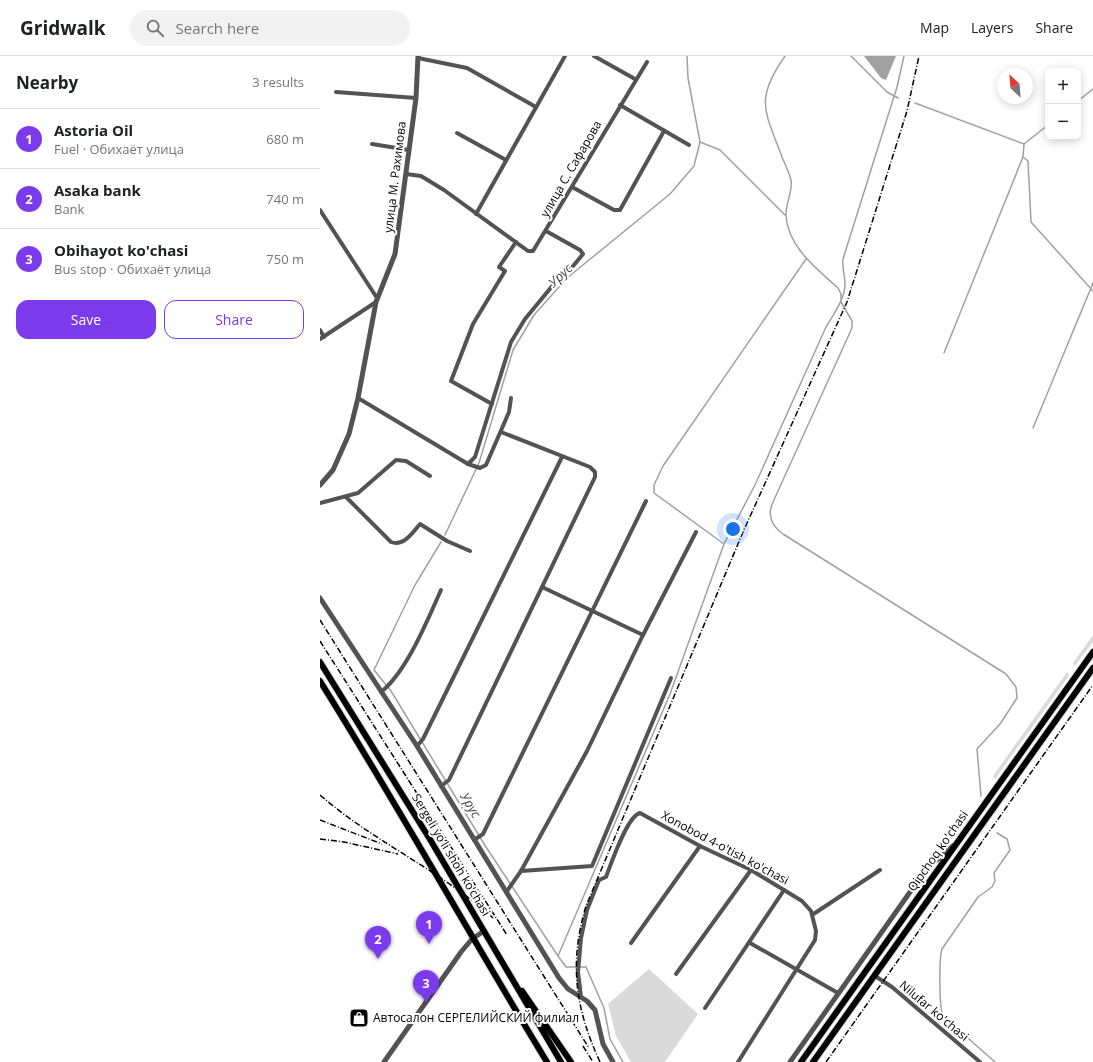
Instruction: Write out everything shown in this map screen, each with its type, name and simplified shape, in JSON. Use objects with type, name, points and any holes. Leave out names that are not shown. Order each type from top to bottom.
[{"type":"main road","name":"Qipchoq ko'chasi","points":[[800,1062],[1093,652]]},
{"type":"main road","name":"Sergeli yo‘li shoh ko‘chasi","points":[[320,662],[484,931],[561,1062]]},
{"type":"main road","name":"Qipchoq ko'chasi","points":[[813,1062],[1093,668]]},
{"type":"main road","name":"Sergeli yo‘li shoh ko‘chasi","points":[[320,681],[435,873],[472,939],[547,1062]]},
{"type":"main road","points":[[997,787],[1005,792]]},
{"type":"main road","points":[[512,979],[534,1006],[571,1062]]},
{"type":"street","points":[[476,214],[565,56]]},
{"type":"street","points":[[594,56],[635,79]]},
{"type":"street","points":[[418,57],[467,68],[536,107]]},
{"type":"street","name":"улица М. Рахимова","points":[[320,485],[333,470],[342,453],[349,434],[358,398],[377,300],[395,254],[416,98],[418,57]]},
{"type":"street","name":"улица С. Сафарова","points":[[406,174],[421,176],[444,190],[528,251],[533,251],[635,79],[647,62]]},
{"type":"street","points":[[336,92],[416,98]]},
{"type":"street","points":[[620,105],[689,145]]},
{"type":"street","points":[[572,187],[614,210],[620,210],[664,131]]},
{"type":"street","points":[[456,133],[506,160]]},
{"type":"street","points":[[372,144],[409,150]]},
{"type":"street","points":[[320,210],[377,300],[320,340]]},
{"type":"street","points":[[468,464],[475,457],[511,342],[525,320],[558,279],[569,271],[583,254],[580,250],[546,231]]},
{"type":"street","points":[[492,404],[451,380],[473,324],[505,271],[499,267],[516,242]]},
{"type":"street","points":[[320,330],[324,337]]},
{"type":"street","points":[[358,398],[468,464],[484,468],[509,412],[511,398]]},
{"type":"street","points":[[441,786],[449,780],[595,477],[595,472],[590,468],[501,432]]},
{"type":"street","points":[[420,743],[562,457]]},
{"type":"street","points":[[320,503],[358,494],[396,460],[406,461],[430,476]]},
{"type":"street","points":[[346,496],[391,542],[395,544],[403,542],[420,524],[447,540],[470,551]]},
{"type":"street","points":[[474,840],[483,834],[591,610],[646,501]]},
{"type":"street","points":[[510,888],[521,871],[587,751],[643,635],[696,532]]},
{"type":"street","points":[[542,587],[643,635]]},
{"type":"street","points":[[383,691],[390,685],[425,626],[441,590]]},
{"type":"street","points":[[320,598],[420,743],[441,786],[474,840],[510,888],[562,983],[570,991],[590,1004],[596,1013],[603,1044],[613,1062]]},
{"type":"street","points":[[521,871],[592,866],[671,678]]},
{"type":"street","name":"Xonobod 4-o'tish ko'chasi","points":[[581,997],[578,959],[587,910],[599,880],[606,877],[622,838],[633,817],[640,813],[700,846],[751,870],[802,901],[812,911],[816,931],[815,940],[738,1062]]},
{"type":"street","points":[[790,1062],[915,885],[931,865],[963,835]]},
{"type":"street","points":[[631,943],[700,846]]},
{"type":"street","points":[[676,974],[751,870]]},
{"type":"street","points":[[812,915],[880,870]]},
{"type":"street","points":[[705,1008],[750,943],[784,890]]},
{"type":"street","points":[[384,1062],[458,956],[472,939],[484,931]]},
{"type":"street","points":[[750,943],[838,994]]},
{"type":"street","name":"Nilufar ko'chasi","points":[[875,976],[892,987],[980,1062]]},
{"type":"shaded area","points":[[864,56],[896,56],[886,80],[881,78]]},
{"type":"shaded area","points":[[1093,635],[1093,642],[1075,666],[1073,663]]},
{"type":"shaded area","points":[[1067,672],[1069,674],[1068,677],[995,779],[993,776]]},
{"type":"shaded area","points":[[649,969],[698,1014],[665,1062],[631,1062],[616,1036],[608,1004]]},
{"type":"waterway","name":"Урус","points":[[445,535],[479,463],[513,350],[534,315],[567,278],[670,194],[694,166],[700,142],[688,78],[687,56]]},
{"type":"waterway","points":[[785,56],[775,71],[769,84],[766,95],[766,106],[767,116],[771,128],[791,180],[791,189],[786,212],[788,227],[792,238],[805,256],[838,288],[841,294],[841,299]]},
{"type":"waterway","points":[[851,56],[887,92],[898,98]]},
{"type":"waterway","points":[[558,956],[670,694],[724,544],[755,485],[826,327],[838,307],[843,295],[845,284],[843,259],[897,87],[904,56]]},
{"type":"waterway","points":[[1081,99],[1093,89]]},
{"type":"waterway","points":[[915,103],[1024,144]]},
{"type":"waterway","points":[[944,353],[1023,157],[1024,144],[1045,127]]},
{"type":"waterway","points":[[700,142],[720,150],[785,215]]},
{"type":"waterway","points":[[1023,157],[1028,161],[1031,222],[1093,291]]},
{"type":"waterway","points":[[724,544],[654,493],[654,485],[663,466],[806,259]]},
{"type":"waterway","points":[[1033,428],[1093,283]]},
{"type":"waterway","points":[[841,302],[852,321],[852,328],[773,502],[770,511],[773,524],[783,534],[1006,674],[1016,687],[1017,698],[1000,724],[977,749],[981,796]]},
{"type":"waterway","name":"Урус","points":[[441,542],[415,585],[374,670],[391,691],[486,847],[558,956],[566,967],[586,967],[604,1008],[610,1039],[623,1062]]},
{"type":"waterway","points":[[995,1062],[943,1016],[940,993],[940,972],[942,949],[978,897],[992,887],[995,881],[994,873],[1010,850],[1007,839],[997,833]]},
{"type":"railway","points":[[600,1062],[585,1023],[577,985],[576,966],[578,947],[586,906],[743,532],[847,302],[907,111],[919,56]]},
{"type":"railway","points":[[320,620],[589,1048]]},
{"type":"railway","points":[[320,641],[507,935]]},
{"type":"railway","points":[[826,1062],[1093,685]]},
{"type":"railway","points":[[320,795],[362,827],[451,885],[493,918]]},
{"type":"railway","points":[[320,820],[382,844]]},
{"type":"railway","points":[[320,839],[344,842],[398,854]]},
{"type":"railway","points":[[583,1046],[593,1062]]},
{"type":"place","name":"Astoria Oil","points":[[429,944]]},
{"type":"place","name":"Asaka bank","points":[[378,959]]},
{"type":"place","name":"Obihayot ko'chasi","points":[[426,1003]]},
{"type":"place","name":"Автосалон СЕРГЕЛИЙСКИЙ филиал","points":[[359,1018]]}]
